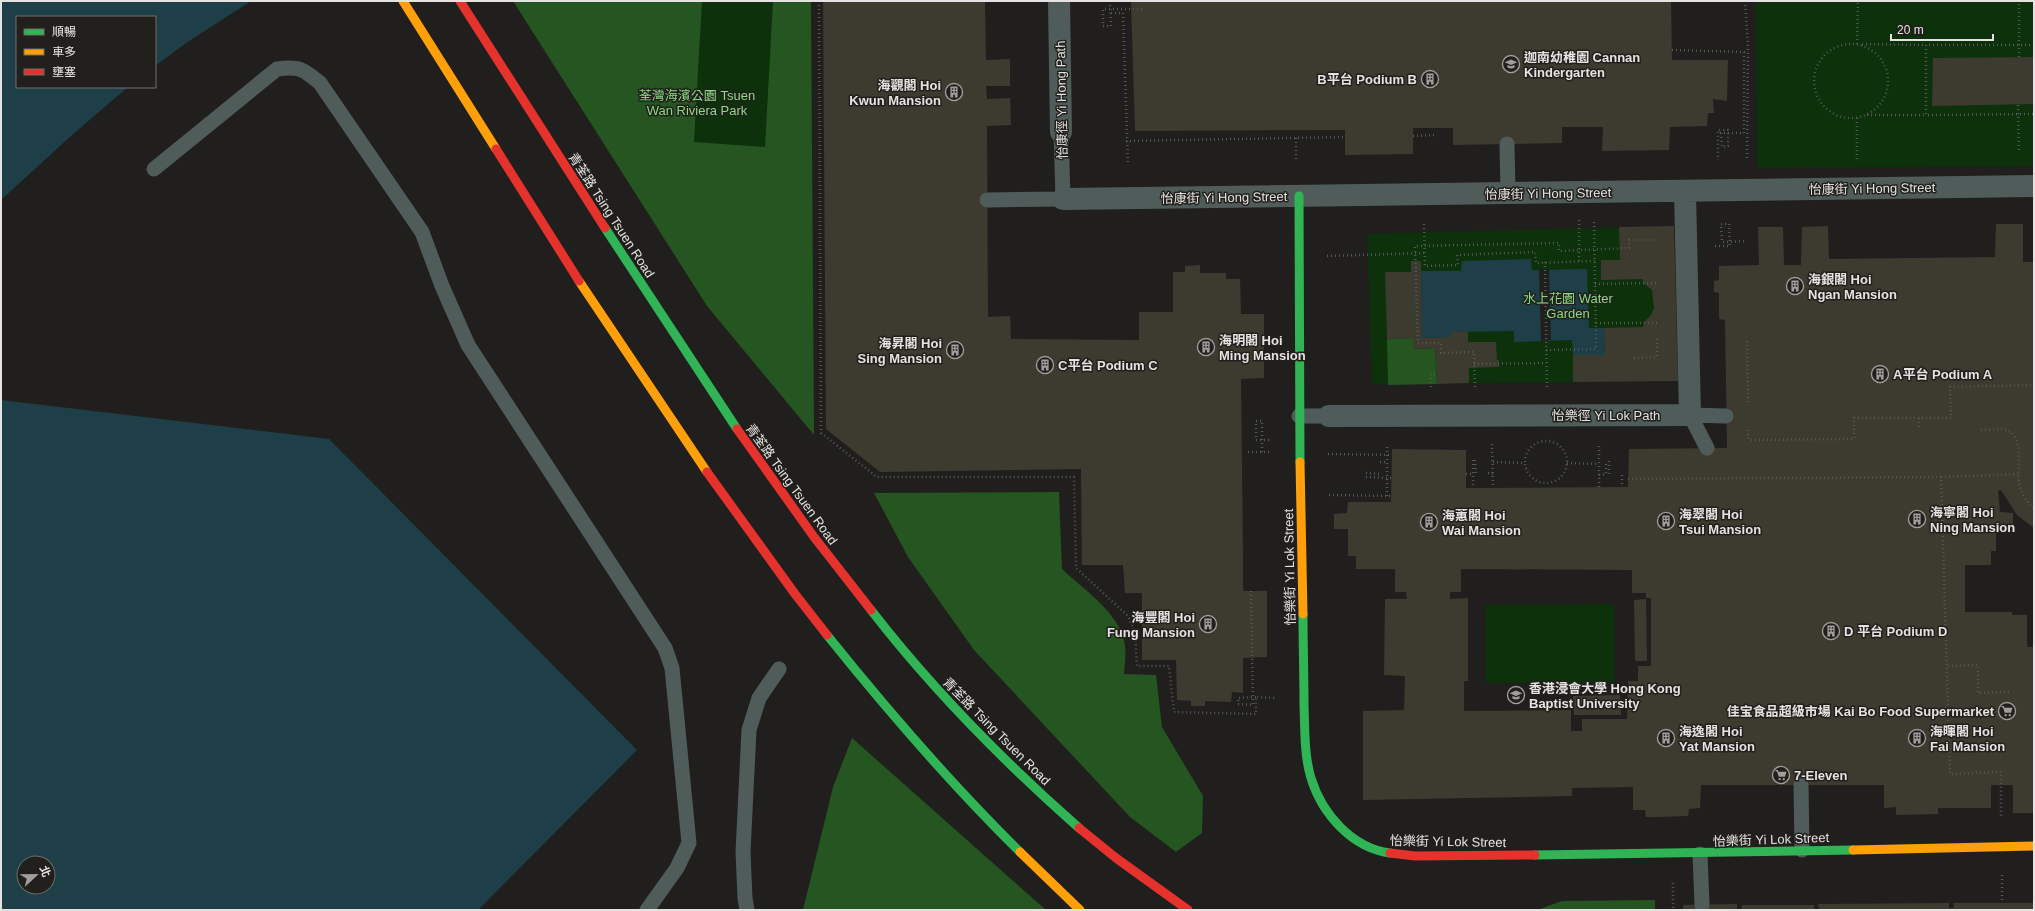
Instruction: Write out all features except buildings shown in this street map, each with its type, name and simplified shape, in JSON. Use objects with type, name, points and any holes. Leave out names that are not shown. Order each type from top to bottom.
[{"type":"main road","points":[[403,1],[514,179],[672,422],[741,521],[845,658],[943,774],[1044,877],[1080,910]]},
{"type":"main road","name":"青荃路 Tsing Tsuen Road","points":[[460,1],[713,395],[775,486],[825,554],[916,667],[979,735],[1080,828],[1153,886],[1188,910]]},
{"type":"main road","name":"怡樂街 Yi Lok Street","points":[[1299,196],[1299,416],[1305,738],[1312,778],[1325,806],[1343,829],[1361,845],[1384,853],[1415,856],[1700,854],[1802,850],[2034,846]]},
{"type":"street","name":"怡康徑 Yi Hong Path","points":[[1059,1],[1061,132]]},
{"type":"street","name":"怡康街 Yi Hong Street","points":[[1063,199],[1685,192],[2034,186]]},
{"type":"street","points":[[1685,192],[1690,415]]},
{"type":"street","name":"怡樂徑 Yi Lok Path","points":[[1329,416],[1690,415]]},
{"type":"lane","points":[[154,169],[277,69],[294,67],[305,71],[320,83],[422,232],[442,286],[468,345],[665,648],[672,668],[689,843],[677,868],[647,910]]},
{"type":"lane","name":"怡康徑 Yi Hong Path","points":[[1061,132],[1063,199]]},
{"type":"lane","points":[[1508,144],[1508,193]]},
{"type":"lane","points":[[987,200],[1063,199]]},
{"type":"lane","points":[[1707,448],[1690,415],[1726,416]]},
{"type":"lane","name":"怡樂徑 Yi Lok Path","points":[[1299,416],[1329,416]]},
{"type":"lane","points":[[747,910],[744,898],[742,852],[749,730],[759,698],[779,669]]},
{"type":"lane","points":[[1801,785],[1802,850]]},
{"type":"lane","points":[[1700,854],[1702,905]]},
{"type":"path","points":[[819,1],[821,433],[877,477],[1074,478],[1076,568],[1128,616],[1135,632],[1137,666],[1169,666],[1174,712],[1256,714],[1256,697]]},
{"type":"path","points":[[1110,1],[1111,13],[1111,26],[1103,26],[1103,9],[1132,9],[1142,9]]},
{"type":"path","points":[[1745,1],[1748,46],[1747,160]]},
{"type":"path","points":[[1857,44],[1858,1]]},
{"type":"path","points":[[2019,1],[2019,57]]},
{"type":"path","points":[[1111,13],[1123,13],[1126,141],[1128,165]]},
{"type":"path","points":[[2034,45],[1850,43],[1838,45],[1827,51],[1817,66],[1814,83],[1816,95],[1823,106],[1832,113],[1844,118],[1857,118],[1867,115],[2034,114]]},
{"type":"path","points":[[1862,44],[1873,50],[1882,59],[1887,71],[1888,83],[1885,95],[1879,106],[1867,115]]},
{"type":"path","points":[[1926,45],[1926,115]]},
{"type":"path","points":[[1672,50],[1744,52],[1744,133],[1721,133],[1722,147],[1728,146],[1728,134],[1728,130],[1718,130],[1718,160]]},
{"type":"path","points":[[2018,105],[2020,152]]},
{"type":"path","points":[[1856,160],[1857,118]]},
{"type":"path","points":[[1413,136],[1436,135]]},
{"type":"path","points":[[1126,141],[1345,137]]},
{"type":"path","points":[[1296,138],[1296,162]]},
{"type":"path","points":[[1546,350],[1596,349],[1594,216]]},
{"type":"path","points":[[1424,221],[1425,266],[1458,265],[1457,255],[1536,252],[1536,263],[1595,261]]},
{"type":"path","points":[[1721,246],[1730,246],[1730,238],[1729,224],[1722,224],[1722,242],[1746,241]]},
{"type":"path","points":[[1579,229],[1579,261]]},
{"type":"path","points":[[1475,383],[1474,352],[1441,353],[1441,343],[1418,343],[1415,246],[1559,243],[1559,251],[1628,248],[1629,240],[1656,239],[1656,246]]},
{"type":"path","points":[[1326,256],[1424,253]]},
{"type":"path","points":[[1546,262],[1546,383]]},
{"type":"path","points":[[1595,284],[1642,283]]},
{"type":"path","points":[[1596,323],[1644,322]]},
{"type":"path","points":[[1747,341],[1748,409]]},
{"type":"path","points":[[1634,358],[1657,357],[1657,349]]},
{"type":"path","points":[[1474,364],[1546,363]]},
{"type":"path","points":[[1431,384],[1431,374],[1436,374]]},
{"type":"path","points":[[1748,424],[1748,440],[1854,439],[1854,418],[1951,418],[1950,387],[2034,386]]},
{"type":"path","points":[[1599,415],[1599,487]]},
{"type":"path","points":[[1387,496],[1388,416]]},
{"type":"path","points":[[1492,416],[1493,488]]},
{"type":"path","points":[[1919,418],[1919,430]]},
{"type":"path","points":[[1262,452],[1262,421],[1256,421],[1256,440],[1270,440]]},
{"type":"path","points":[[1981,430],[2005,429],[2013,434],[2018,443],[2019,485],[2024,498],[2034,510]]},
{"type":"path","points":[[1546,441],[1559,445],[1567,456],[1567,463],[1562,476],[1550,484],[1542,484],[1530,476],[1524,463],[1529,450],[1539,442],[1546,441]]},
{"type":"path","points":[[1473,488],[1474,460]]},
{"type":"path","points":[[1599,475],[1606,474],[1608,461],[1608,474]]},
{"type":"path","points":[[1380,462],[1387,462]]},
{"type":"path","points":[[1493,462],[1524,463]]},
{"type":"path","points":[[1567,463],[1599,464]]},
{"type":"path","points":[[1488,473],[1493,474]]},
{"type":"path","points":[[1466,474],[1474,474]]},
{"type":"path","points":[[1622,474],[1622,487]]},
{"type":"path","points":[[1628,479],[1941,477],[2019,474]]},
{"type":"path","points":[[1366,475],[1391,478]]},
{"type":"path","points":[[1941,477],[1948,666],[1950,774],[2001,772],[2001,818]]},
{"type":"path","points":[[1328,495],[1391,496]]},
{"type":"path","points":[[1251,591],[1253,658],[1253,704],[1238,704],[1238,698],[1251,698],[1256,697],[1277,698]]},
{"type":"path","points":[[1948,666],[1978,665],[1978,693],[2012,692]]},
{"type":"path","points":[[1673,879],[1673,910]]},
{"type":"path","points":[[2002,888],[2002,902]]},
{"type":"green space","name":"荃灣海濱公園 Tsuen Wan Riviera Park","points":[[513,1],[811,1],[811,133],[722,220],[707,306]]},
{"type":"green space","name":"荃灣海濱公園 Tsuen Wan Riviera Park","points":[[513,1],[702,1],[694,142],[765,147],[773,1],[811,1],[814,435],[707,306]]},
{"type":"green space","points":[[1756,1],[2034,1],[2034,166],[1757,168]]},
{"type":"green space","name":"水上花園 Water Garden","points":[[1674,226],[1678,381],[1372,384],[1367,234]]},
{"type":"green space","points":[[1413,338],[1413,349],[1435,348],[1437,384],[1388,385],[1387,339]]},
{"type":"green space","points":[[1059,492],[1062,569],[1105,608],[1119,627],[1125,646],[1124,674],[1156,675],[1162,727],[1203,796],[1202,833],[1176,852],[1130,817],[974,650],[908,557],[874,493]]},
{"type":"green space","points":[[1614,604],[1615,682],[1486,683],[1485,605]]},
{"type":"green space","points":[[852,738],[1046,910],[803,910],[833,787]]},
{"type":"green space","points":[[1655,900],[1655,910],[1537,910],[1562,901]]},
{"type":"water","points":[[1,1],[251,1],[186,43],[156,65],[156,16],[16,16],[16,88],[127,88],[72,135],[1,200]]},
{"type":"water","points":[[1531,259],[1532,270],[1587,269],[1589,328],[1604,328],[1605,355],[1573,355],[1572,340],[1514,342],[1514,331],[1451,332],[1451,337],[1422,338],[1421,271],[1461,271],[1462,261]]},
{"type":"water","points":[[1,400],[329,439],[637,750],[478,910],[1,910]]},
{"type":"pier","points":[[1539,269],[1549,269],[1551,340],[1541,341]]},
{"type":"traffic: fast","points":[[1299,196],[1300,462]]},
{"type":"traffic: fast","points":[[605,228],[737,429]]},
{"type":"traffic: fast","points":[[871,610],[919,668],[970,724],[1023,777],[1079,828]]},
{"type":"traffic: fast","points":[[1303,614],[1305,742],[1311,778],[1323,804],[1340,827],[1351,837],[1363,844],[1376,850],[1390,853]]},
{"type":"traffic: fast","points":[[827,635],[920,746],[969,800],[1020,852]]},
{"type":"traffic: fast","points":[[1535,855],[1853,850]]},
{"type":"traffic: slow","points":[[403,1],[496,149]]},
{"type":"traffic: slow","points":[[579,281],[707,472]]},
{"type":"traffic: slow","points":[[1300,462],[1303,614]]},
{"type":"traffic: slow","points":[[1853,850],[2034,846]]},
{"type":"traffic: slow","points":[[1020,852],[1080,910]]},
{"type":"traffic: jam","points":[[460,1],[605,228]]},
{"type":"traffic: jam","points":[[496,149],[579,281]]},
{"type":"traffic: jam","points":[[737,429],[814,537],[871,610]]},
{"type":"traffic: jam","points":[[707,472],[795,594],[827,635]]},
{"type":"traffic: jam","points":[[1079,828],[1116,858],[1188,910]]},
{"type":"traffic: jam","points":[[1390,853],[1415,856],[1535,855]]},
{"type":"place","name":"迦南幼稚園 Cannan Kindergarten","points":[[1511,64]]},
{"type":"place","name":"B平台 Podium B","points":[[1430,79]]},
{"type":"place","name":"海觀閣 Hoi Kwun Mansion","points":[[954,92]]},
{"type":"place","name":"海銀閣 Hoi Ngan Mansion","points":[[1795,286]]},
{"type":"place","name":"海明閣 Hoi Ming Mansion","points":[[1206,347]]},
{"type":"place","name":"海昇閣 Hoi Sing Mansion","points":[[955,350]]},
{"type":"place","name":"C平台 Podium C","points":[[1045,365]]},
{"type":"place","name":"A平台 Podium A","points":[[1880,374]]},
{"type":"place","name":"海寧閣 Hoi Ning Mansion","points":[[1917,519]]},
{"type":"place","name":"海翠閣 Hoi Tsui Mansion","points":[[1666,521]]},
{"type":"place","name":"海蕙閣 Hoi Wai Mansion","points":[[1429,522]]},
{"type":"place","name":"海豐閣 Hoi Fung Mansion","points":[[1208,624]]},
{"type":"place","name":"D 平台 Podium D","points":[[1831,631]]},
{"type":"place","name":"香港浸會大學 Hong Kong Baptist University","points":[[1516,695]]},
{"type":"place","name":"佳宝食品超級市場 Kai Bo Food Supermarket","points":[[2007,711]]},
{"type":"place","name":"海逸閣 Hoi Yat Mansion","points":[[1666,738]]},
{"type":"place","name":"海暉閣 Hoi Fai Mansion","points":[[1917,738]]},
{"type":"place","name":"7-Eleven","points":[[1781,775]]}]
